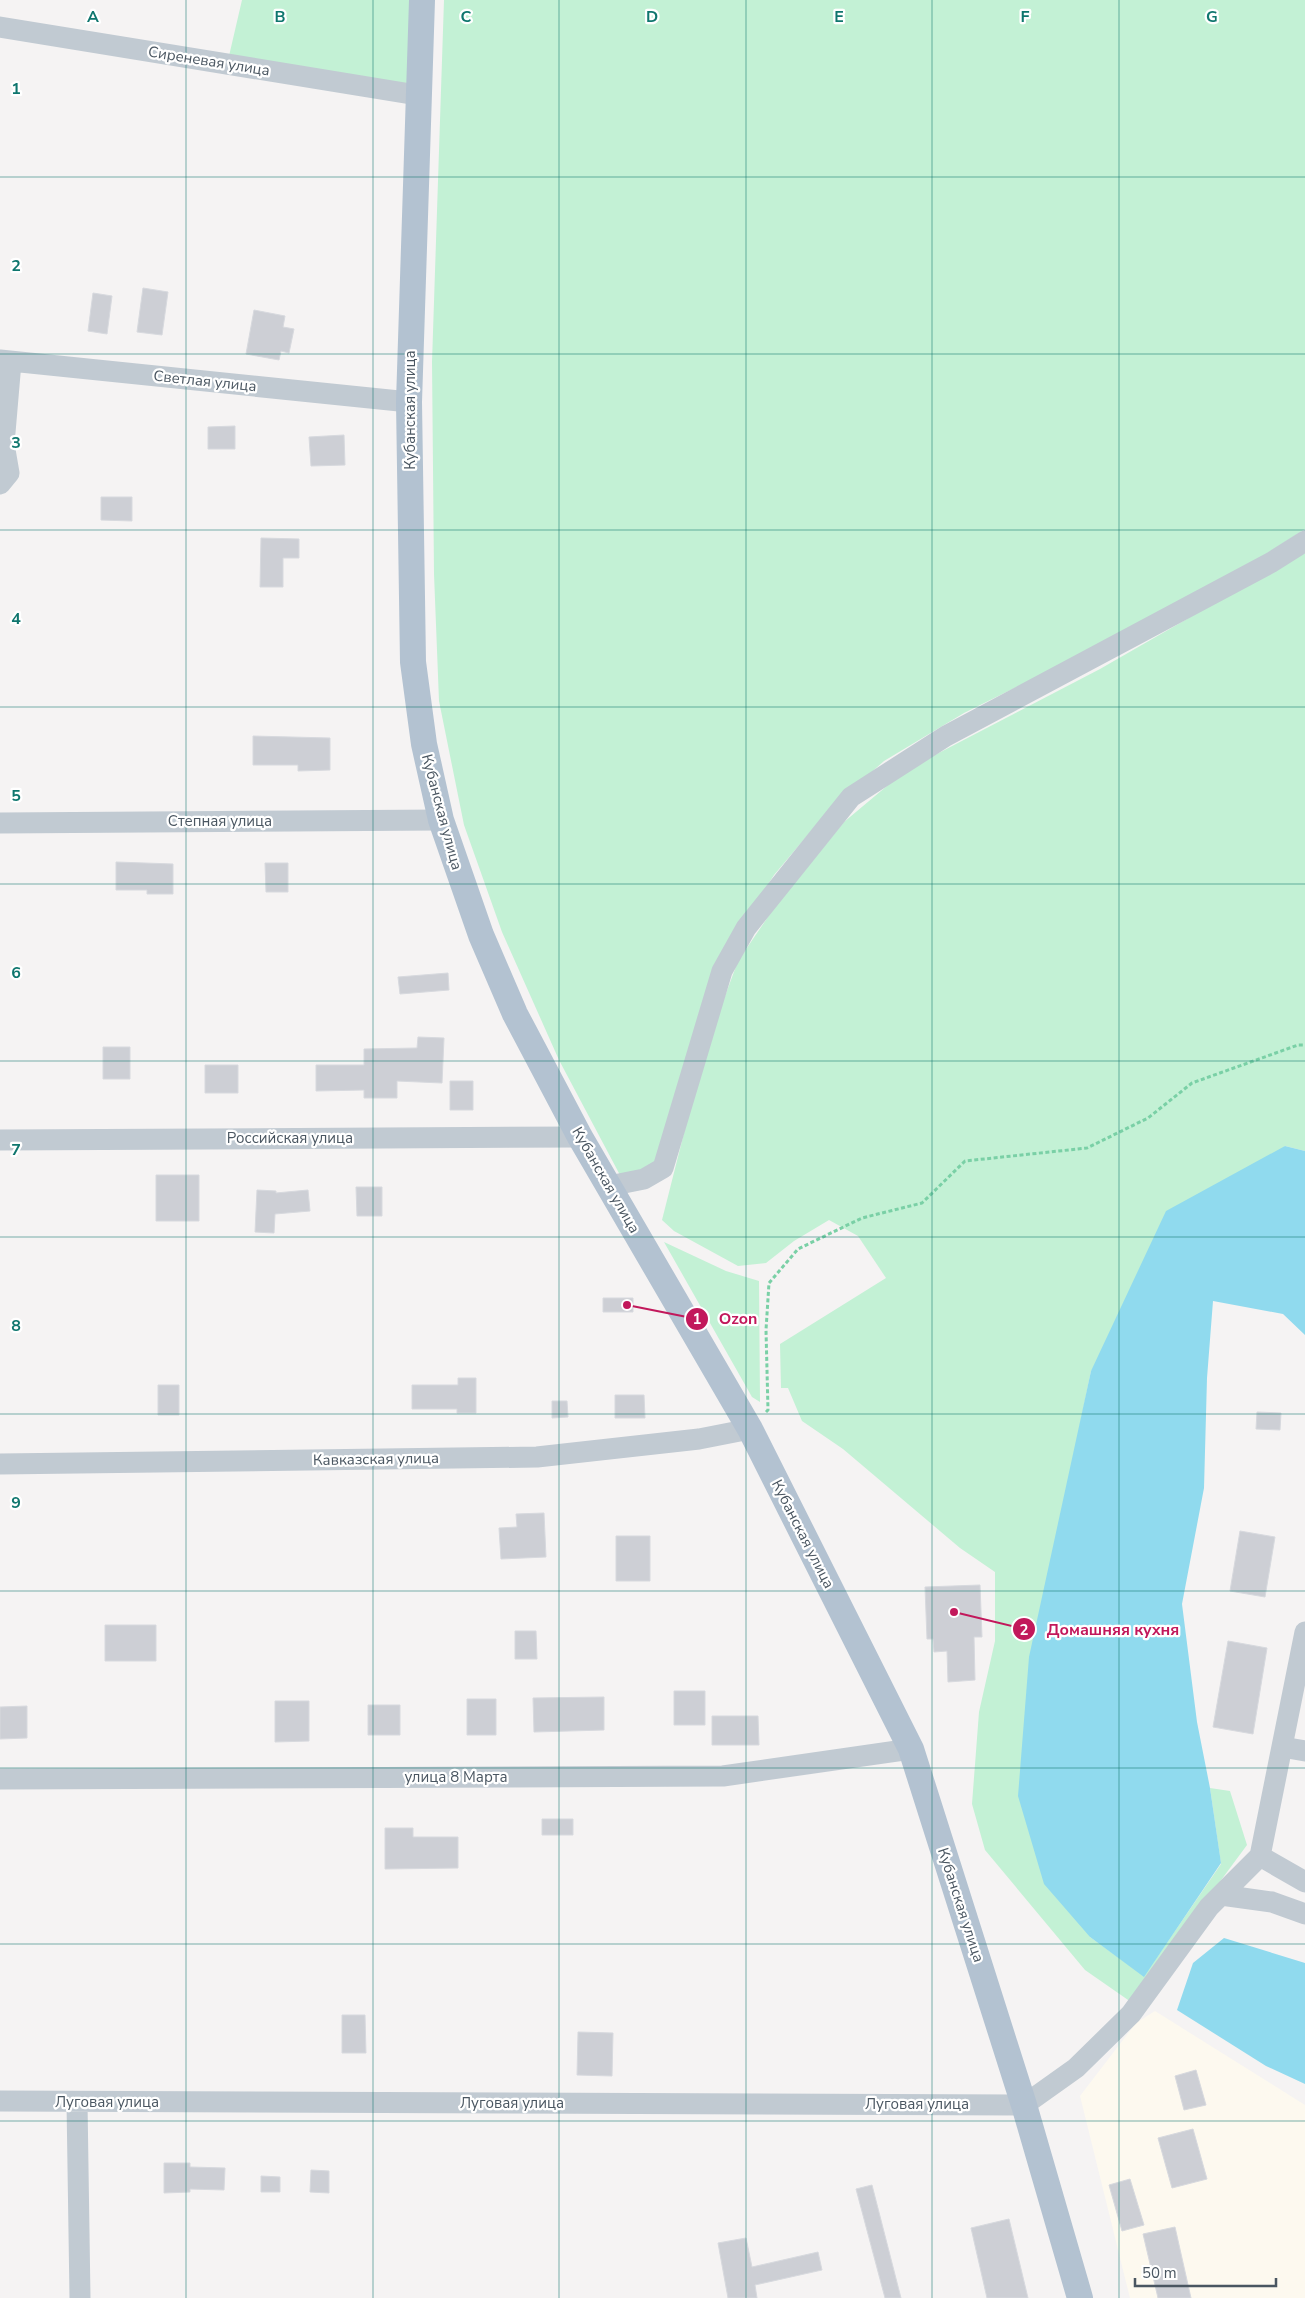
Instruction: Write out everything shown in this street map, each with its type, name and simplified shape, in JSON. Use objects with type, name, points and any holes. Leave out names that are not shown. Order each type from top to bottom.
[{"type":"main road","name":"Кубанская улица","points":[[422,0],[417,95],[409,402],[412,662],[424,744],[441,820],[481,935],[515,1014],[580,1137],[750,1429],[911,1749],[1024,2104],[1080,2298]]},
{"type":"street","name":"Сиреневая улица","points":[[0,27],[417,95]]},
{"type":"street","name":"Светлая улица","points":[[6,361],[409,402]]},
{"type":"street","points":[[0,484],[9,473],[4,444],[6,361]]},
{"type":"street","points":[[608,1186],[644,1178],[663,1168],[722,971],[746,928],[850,797],[946,736],[1272,562],[1305,541]]},
{"type":"street","name":"Степная улица","points":[[0,823],[441,820]]},
{"type":"street","name":"Российская улица","points":[[0,1140],[580,1137]]},
{"type":"street","name":"Кавказская улица","points":[[0,1464],[537,1457],[699,1439],[750,1429]]},
{"type":"street","points":[[1024,2104],[1076,2068],[1131,2014],[1209,1907],[1260,1856],[1305,1632]]},
{"type":"street","points":[[1282,1747],[1305,1751]]},
{"type":"street","name":"улица 8 Марта","points":[[0,1779],[723,1776],[911,1749]]},
{"type":"street","points":[[1260,1856],[1305,1882]]},
{"type":"street","points":[[1221,1895],[1272,1902],[1305,1914]]},
{"type":"street","name":"Луговая улица","points":[[0,2101],[1024,2104]]},
{"type":"street","points":[[77,2102],[80,2298]]},
{"type":"path","points":[[750,1429],[768,1410],[766,1330],[769,1283],[798,1249],[862,1218],[922,1204],[965,1161],[1087,1148],[1148,1118],[1192,1083],[1298,1044],[1305,1044]]},
{"type":"shaded area","points":[[1155,2011],[1305,2105],[1305,2298],[1130,2298],[1080,2096],[1136,2023]]},
{"type":"green space","points":[[242,0],[410,0],[408,87],[229,56]]},
{"type":"green space","points":[[444,0],[1305,0],[1305,529],[1263,556],[1067,662],[964,713],[884,761],[827,812],[774,875],[738,931],[653,1169],[621,1177],[559,1060],[502,932],[464,825],[439,701],[434,574],[432,362]]},
{"type":"green space","points":[[1305,553],[1305,1151],[1285,1146],[1091,1371],[1063,1507],[1090,1937],[1144,1976],[1221,1864],[1210,1788],[1230,1791],[1247,1845],[1131,2002],[1085,1970],[985,1850],[972,1804],[979,1712],[995,1641],[995,1572],[960,1548],[843,1449],[802,1421],[788,1388],[781,1388],[780,1344],[886,1278],[858,1236],[829,1220],[794,1241],[766,1263],[738,1266],[674,1231],[662,1220],[705,1050],[738,961],[776,905],[844,822],[906,770],[1100,669],[1187,619],[1242,584]]},
{"type":"green space","points":[[664,1242],[726,1271],[759,1281],[760,1402],[752,1397]]},
{"type":"water","points":[[1285,1146],[1305,1151],[1305,1335],[1283,1314],[1213,1301],[1207,1378],[1204,1488],[1182,1604],[1197,1722],[1210,1788],[1221,1863],[1144,1977],[1090,1937],[1044,1884],[1018,1796],[1029,1657],[1091,1371],[1166,1211]]},
{"type":"water","points":[[1224,1938],[1305,1963],[1305,2084],[1266,2066],[1177,2010],[1193,1963]]},
{"type":"building","points":[[143,288],[168,292],[162,335],[137,332]]},
{"type":"building","points":[[93,293],[112,296],[107,334],[88,331]]},
{"type":"building","points":[[254,310],[285,316],[283,327],[294,329],[289,353],[281,351],[279,360],[246,354]]},
{"type":"building","points":[[235,426],[235,449],[208,449],[208,427]]},
{"type":"building","points":[[344,435],[345,465],[311,466],[309,437]]},
{"type":"building","points":[[101,497],[132,497],[132,521],[101,520]]},
{"type":"building","points":[[261,538],[299,539],[299,558],[283,558],[283,587],[260,587]]},
{"type":"building","points":[[253,736],[330,738],[330,770],[298,771],[298,765],[253,765]]},
{"type":"building","points":[[116,862],[173,864],[173,894],[147,894],[147,890],[116,890]]},
{"type":"building","points":[[265,863],[288,863],[288,892],[266,892]]},
{"type":"building","points":[[448,973],[449,990],[400,994],[398,977]]},
{"type":"building","points":[[418,1037],[444,1038],[442,1083],[397,1081],[397,1098],[364,1098],[364,1090],[316,1091],[316,1065],[364,1065],[364,1049],[417,1048]]},
{"type":"building","points":[[103,1047],[130,1047],[130,1079],[103,1079]]},
{"type":"building","points":[[205,1065],[238,1065],[238,1093],[205,1093]]},
{"type":"building","points":[[450,1081],[473,1081],[473,1110],[450,1110]]},
{"type":"building","points":[[156,1175],[199,1175],[199,1221],[156,1221]]},
{"type":"building","points":[[356,1187],[382,1187],[382,1216],[357,1216]]},
{"type":"building","points":[[257,1190],[276,1191],[276,1193],[308,1190],[310,1211],[275,1214],[274,1233],[255,1232]]},
{"type":"building","points":[[603,1298],[633,1298],[633,1312],[603,1312]]},
{"type":"building","points":[[458,1378],[476,1378],[476,1413],[457,1413],[457,1409],[412,1409],[412,1385],[458,1385]]},
{"type":"building","points":[[158,1385],[179,1385],[179,1415],[158,1415]]},
{"type":"building","points":[[615,1395],[644,1395],[645,1418],[615,1418]]},
{"type":"building","points":[[552,1401],[567,1401],[568,1417],[552,1418]]},
{"type":"building","points":[[1257,1412],[1281,1413],[1280,1430],[1256,1429]]},
{"type":"building","points":[[544,1513],[546,1557],[501,1559],[499,1528],[517,1527],[516,1514]]},
{"type":"building","points":[[1240,1531],[1275,1537],[1265,1597],[1230,1591]]},
{"type":"building","points":[[616,1536],[650,1536],[650,1581],[616,1581]]},
{"type":"building","points":[[980,1585],[982,1637],[974,1637],[975,1680],[948,1682],[947,1651],[934,1652],[933,1639],[927,1639],[925,1587]]},
{"type":"building","points":[[105,1625],[156,1625],[156,1661],[105,1661]]},
{"type":"building","points":[[515,1631],[536,1631],[537,1659],[515,1659]]},
{"type":"building","points":[[1228,1641],[1267,1648],[1253,1734],[1213,1727]]},
{"type":"building","points":[[674,1691],[705,1691],[705,1725],[674,1725]]},
{"type":"building","points":[[604,1697],[604,1730],[534,1732],[533,1698]]},
{"type":"building","points":[[467,1699],[496,1699],[496,1735],[467,1735]]},
{"type":"building","points":[[275,1701],[309,1701],[309,1741],[275,1742]]},
{"type":"building","points":[[368,1705],[400,1705],[400,1735],[368,1735]]},
{"type":"building","points":[[27,1706],[27,1738],[0,1739],[0,1707]]},
{"type":"building","points":[[712,1716],[758,1716],[759,1745],[712,1745]]},
{"type":"building","points":[[542,1819],[573,1819],[573,1835],[542,1835]]},
{"type":"building","points":[[385,1828],[413,1828],[413,1837],[458,1837],[458,1868],[385,1869]]},
{"type":"building","points":[[342,2015],[365,2015],[366,2053],[342,2053]]},
{"type":"building","points":[[578,2032],[613,2033],[612,2076],[577,2075]]},
{"type":"building","points":[[1196,2070],[1206,2105],[1184,2110],[1175,2076]]},
{"type":"building","points":[[1193,2129],[1207,2179],[1172,2188],[1158,2138]]},
{"type":"building","points":[[164,2163],[190,2163],[190,2167],[225,2168],[224,2190],[190,2189],[190,2192],[164,2193]]},
{"type":"building","points":[[311,2170],[329,2171],[329,2193],[310,2192]]},
{"type":"building","points":[[261,2176],[280,2177],[280,2192],[261,2192]]},
{"type":"building","points":[[1130,2179],[1144,2225],[1122,2231],[1109,2185]]},
{"type":"building","points":[[872,2185],[901,2298],[885,2298],[856,2189]]},
{"type":"building","points":[[1009,2219],[1028,2298],[987,2298],[971,2228]]},
{"type":"building","points":[[1175,2227],[1191,2298],[1158,2298],[1143,2234]]},
{"type":"building","points":[[746,2238],[752,2267],[818,2252],[822,2270],[755,2285],[757,2298],[728,2298],[718,2243]]},
{"type":"place","name":"Ozon","points":[[627,1305]]},
{"type":"place","name":"Домашняя кухня","points":[[954,1612]]}]
